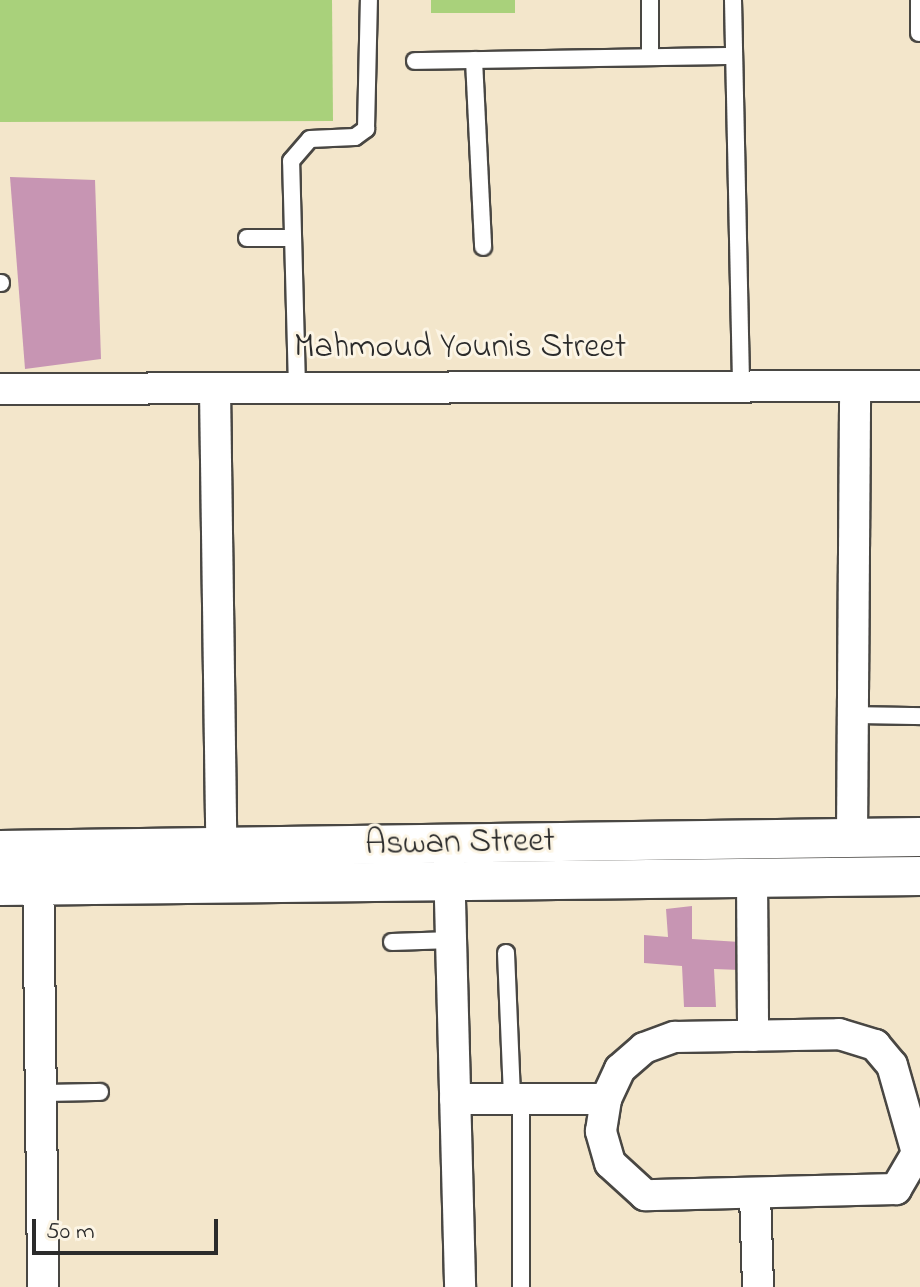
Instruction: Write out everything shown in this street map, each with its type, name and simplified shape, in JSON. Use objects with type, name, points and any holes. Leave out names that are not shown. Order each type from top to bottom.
[{"type":"street","points":[[852,838],[855,386]]},
{"type":"street","name":"Mahmoud Younis Street","points":[[0,389],[920,386]]},
{"type":"street","points":[[215,389],[221,847]]},
{"type":"street","name":"Aswan Street","points":[[0,886],[38,867],[221,847],[920,837]]},
{"type":"street","points":[[447,844],[451,881],[460,1287]]},
{"type":"street","name":"Aswan Street","points":[[0,850],[38,867],[451,881],[920,876]]},
{"type":"street","points":[[38,867],[43,1287]]},
{"type":"street","points":[[752,878],[753,1036]]},
{"type":"street","points":[[852,1035],[875,1045],[892,1065],[918,1143],[911,1174],[886,1193],[645,1195],[630,1188],[604,1147],[606,1099],[631,1057],[659,1041],[753,1036],[852,1035]]},
{"type":"street","points":[[455,1099],[606,1099]]},
{"type":"street","points":[[755,1195],[758,1287]]},
{"type":"lane","points":[[297,387],[293,238],[297,147],[310,139],[355,137],[368,124],[369,0]]},
{"type":"lane","points":[[650,0],[650,57]]},
{"type":"lane","points":[[733,0],[741,387]]},
{"type":"lane","points":[[919,3],[919,33]]},
{"type":"lane","points":[[415,61],[734,56]]},
{"type":"lane","points":[[474,60],[483,247]]},
{"type":"lane","points":[[247,238],[293,238]]},
{"type":"lane","points":[[853,715],[920,716]]},
{"type":"lane","points":[[392,942],[452,940]]},
{"type":"lane","points":[[506,953],[516,1099],[521,1287]]},
{"type":"lane","points":[[40,1093],[100,1092]]},
{"type":"green space","points":[[0,0],[332,0],[333,121],[0,122]]},
{"type":"green space","points":[[431,0],[515,0],[515,13],[431,13]]},
{"type":"building","points":[[10,177],[95,180],[101,359],[25,369]]},
{"type":"building","points":[[692,906],[692,939],[740,942],[740,970],[714,969],[716,1007],[684,1007],[682,966],[644,963],[644,935],[668,937],[666,909]]}]
